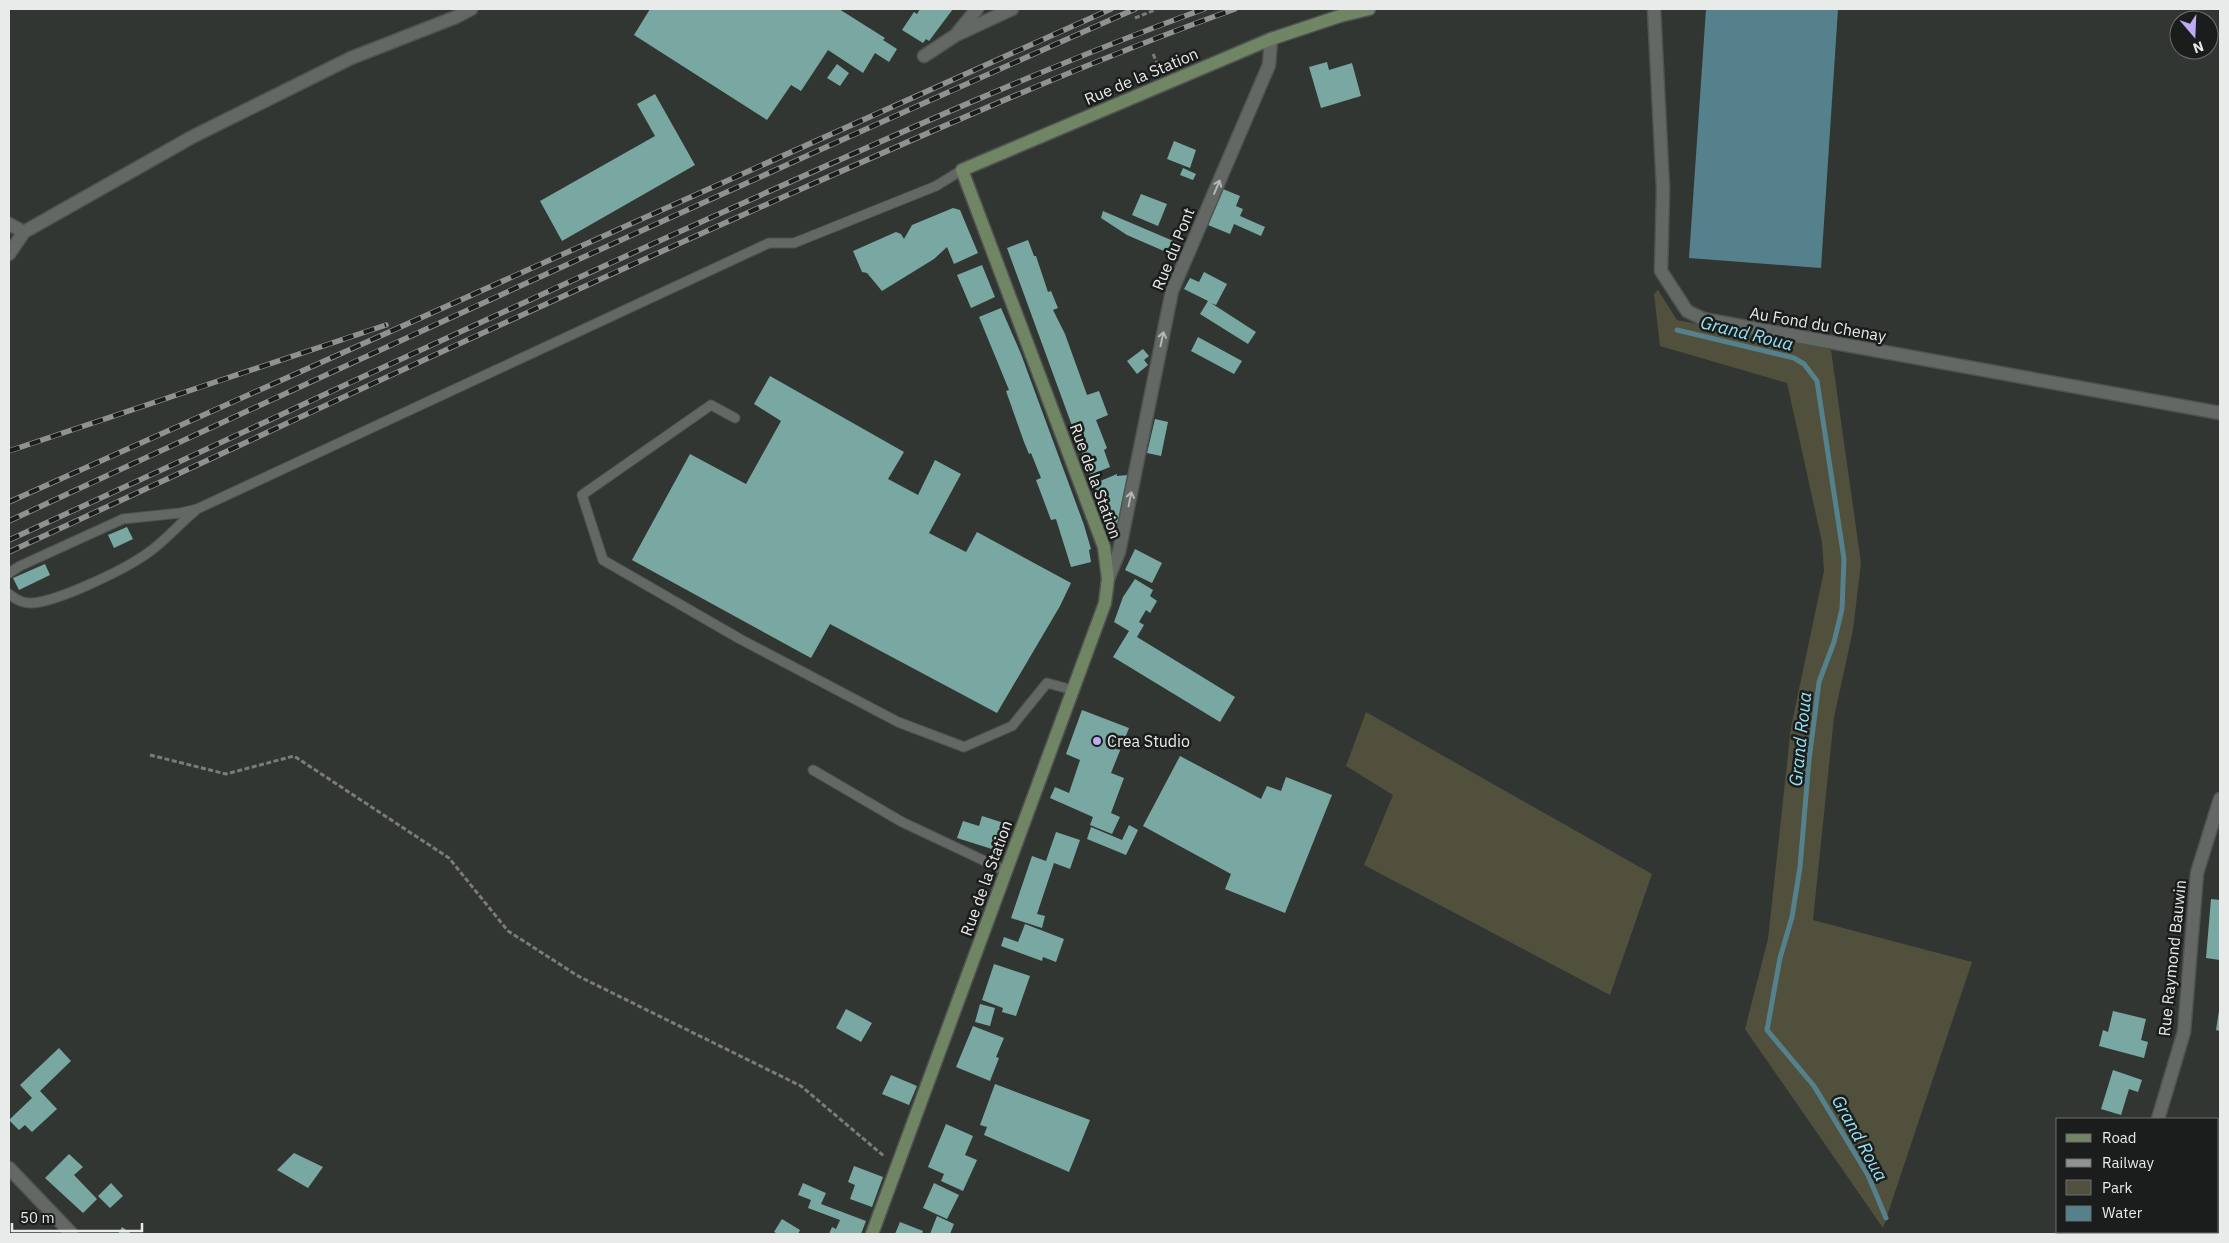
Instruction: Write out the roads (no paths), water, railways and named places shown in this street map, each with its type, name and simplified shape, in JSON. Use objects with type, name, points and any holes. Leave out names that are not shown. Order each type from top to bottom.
[{"type":"street","points":[[9,254],[24,232],[192,137],[351,58],[456,17],[471,9]]},
{"type":"street","points":[[956,35],[977,9]]},
{"type":"street","points":[[924,56],[956,35],[1012,9]]},
{"type":"street","points":[[1271,39],[1340,16],[1369,9]]},
{"type":"street","name":"Au Fond du Chenay","points":[[1654,9],[1663,188],[1661,270],[1687,311],[1702,319],[2220,413]]},
{"type":"street","name":"Rue de la Station","points":[[872,1234],[1105,603],[1108,579],[1104,547],[962,170],[1271,39]]},
{"type":"street","name":"Rue du Pont","points":[[1108,579],[1119,552],[1172,291],[1270,65],[1271,39]]},
{"type":"street","points":[[9,224],[24,232]]},
{"type":"street","name":"Rue Raymond Bauwin","points":[[2158,1118],[2184,1032],[2197,873],[2220,799]]},
{"type":"street","points":[[9,1168],[72,1234]]},
{"type":"lane","points":[[9,573],[20,566],[124,520],[197,510],[769,243],[794,243],[936,186],[962,170]]},
{"type":"lane","points":[[735,418],[711,404],[582,494],[603,560],[740,639],[898,722],[964,747],[1012,726],[1047,683],[1073,690]]},
{"type":"lane","points":[[9,594],[15,599],[29,603],[49,600],[84,586],[150,552],[197,510]]},
{"type":"lane","points":[[813,770],[902,822],[1006,872]]},
{"type":"water","points":[[1706,9],[1838,9],[1821,268],[1689,258]]},
{"type":"waterway","name":"Grand Roua","points":[[1677,330],[1794,358],[1804,364],[1817,381],[1844,559],[1842,609],[1834,642],[1819,682],[1809,760],[1800,867],[1792,917],[1780,958],[1767,1030],[1814,1086],[1868,1175],[1886,1218]]},
{"type":"railway","points":[[9,502],[1111,9]]},
{"type":"railway","points":[[9,521],[571,263],[1135,9]]},
{"type":"railway","points":[[9,540],[564,284],[862,150],[1032,76],[1204,9]]},
{"type":"railway","points":[[9,552],[502,324],[853,166],[1070,73],[1235,9]]},
{"type":"railway","points":[[9,451],[386,325]]},
{"type":"place","name":"Crea Studio","points":[[1097,741]]}]
